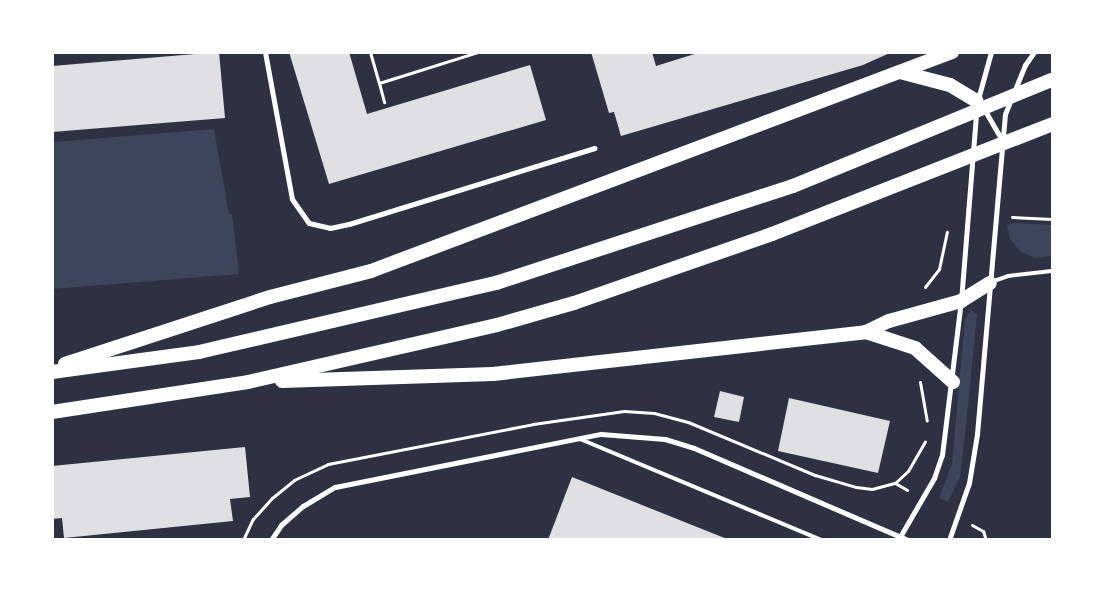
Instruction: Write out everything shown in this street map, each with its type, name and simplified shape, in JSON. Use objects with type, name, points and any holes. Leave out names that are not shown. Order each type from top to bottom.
[{"type":"highway","points":[[52,371],[270,297],[371,271],[952,52]]},
{"type":"highway","points":[[900,72],[936,81],[977,101]]},
{"type":"highway","points":[[52,371],[199,352],[496,283],[793,186],[1052,80]]},
{"type":"highway","points":[[52,412],[248,382],[497,325],[574,303],[862,201],[1052,124]]},
{"type":"highway","points":[[248,382],[493,374],[866,332],[889,321],[961,301],[990,283]]},
{"type":"highway","points":[[866,332],[890,338],[915,348],[953,382]]},
{"type":"street","points":[[265,52],[292,198],[309,223],[330,228],[349,224],[595,148]]},
{"type":"street","points":[[901,535],[934,478],[942,455],[953,382],[977,101],[991,52]]},
{"type":"street","points":[[948,540],[969,483],[990,283],[1002,139],[1013,91],[1034,52]]},
{"type":"street","points":[[977,101],[992,116],[1002,139]]},
{"type":"street","points":[[271,540],[281,525],[302,506],[335,487],[600,434],[665,439],[694,448],[901,535],[908,540]]},
{"type":"lane","points":[[990,283],[1008,276],[1052,271]]},
{"type":"lane","points":[[578,438],[822,540]]},
{"type":"path","points":[[370,52],[384,102]]},
{"type":"path","points":[[378,82],[478,52]]},
{"type":"shaded area","points":[[214,129],[229,214],[232,214],[239,274],[53,289],[53,142]]},
{"type":"shaded area","points":[[1015,223],[1052,225],[1052,256],[1035,258],[1021,252],[1010,239],[1007,225]]},
{"type":"shaded area","points":[[971,310],[977,315],[960,477],[948,502],[939,498],[952,464],[965,319]]},
{"type":"building","points":[[219,52],[225,118],[52,132],[52,66]]},
{"type":"building","points":[[289,52],[349,52],[367,114],[530,65],[546,120],[329,184]]},
{"type":"building","points":[[591,52],[652,52],[656,66],[701,52],[892,52],[863,65],[621,136],[614,112],[609,113]]},
{"type":"building","points":[[720,391],[744,397],[739,422],[714,417]]},
{"type":"building","points":[[789,398],[890,421],[878,473],[778,451]]},
{"type":"building","points":[[245,447],[250,497],[230,499],[233,521],[64,538],[62,518],[52,519],[52,466]]},
{"type":"building","points":[[572,477],[727,539],[727,540],[548,540]]}]
